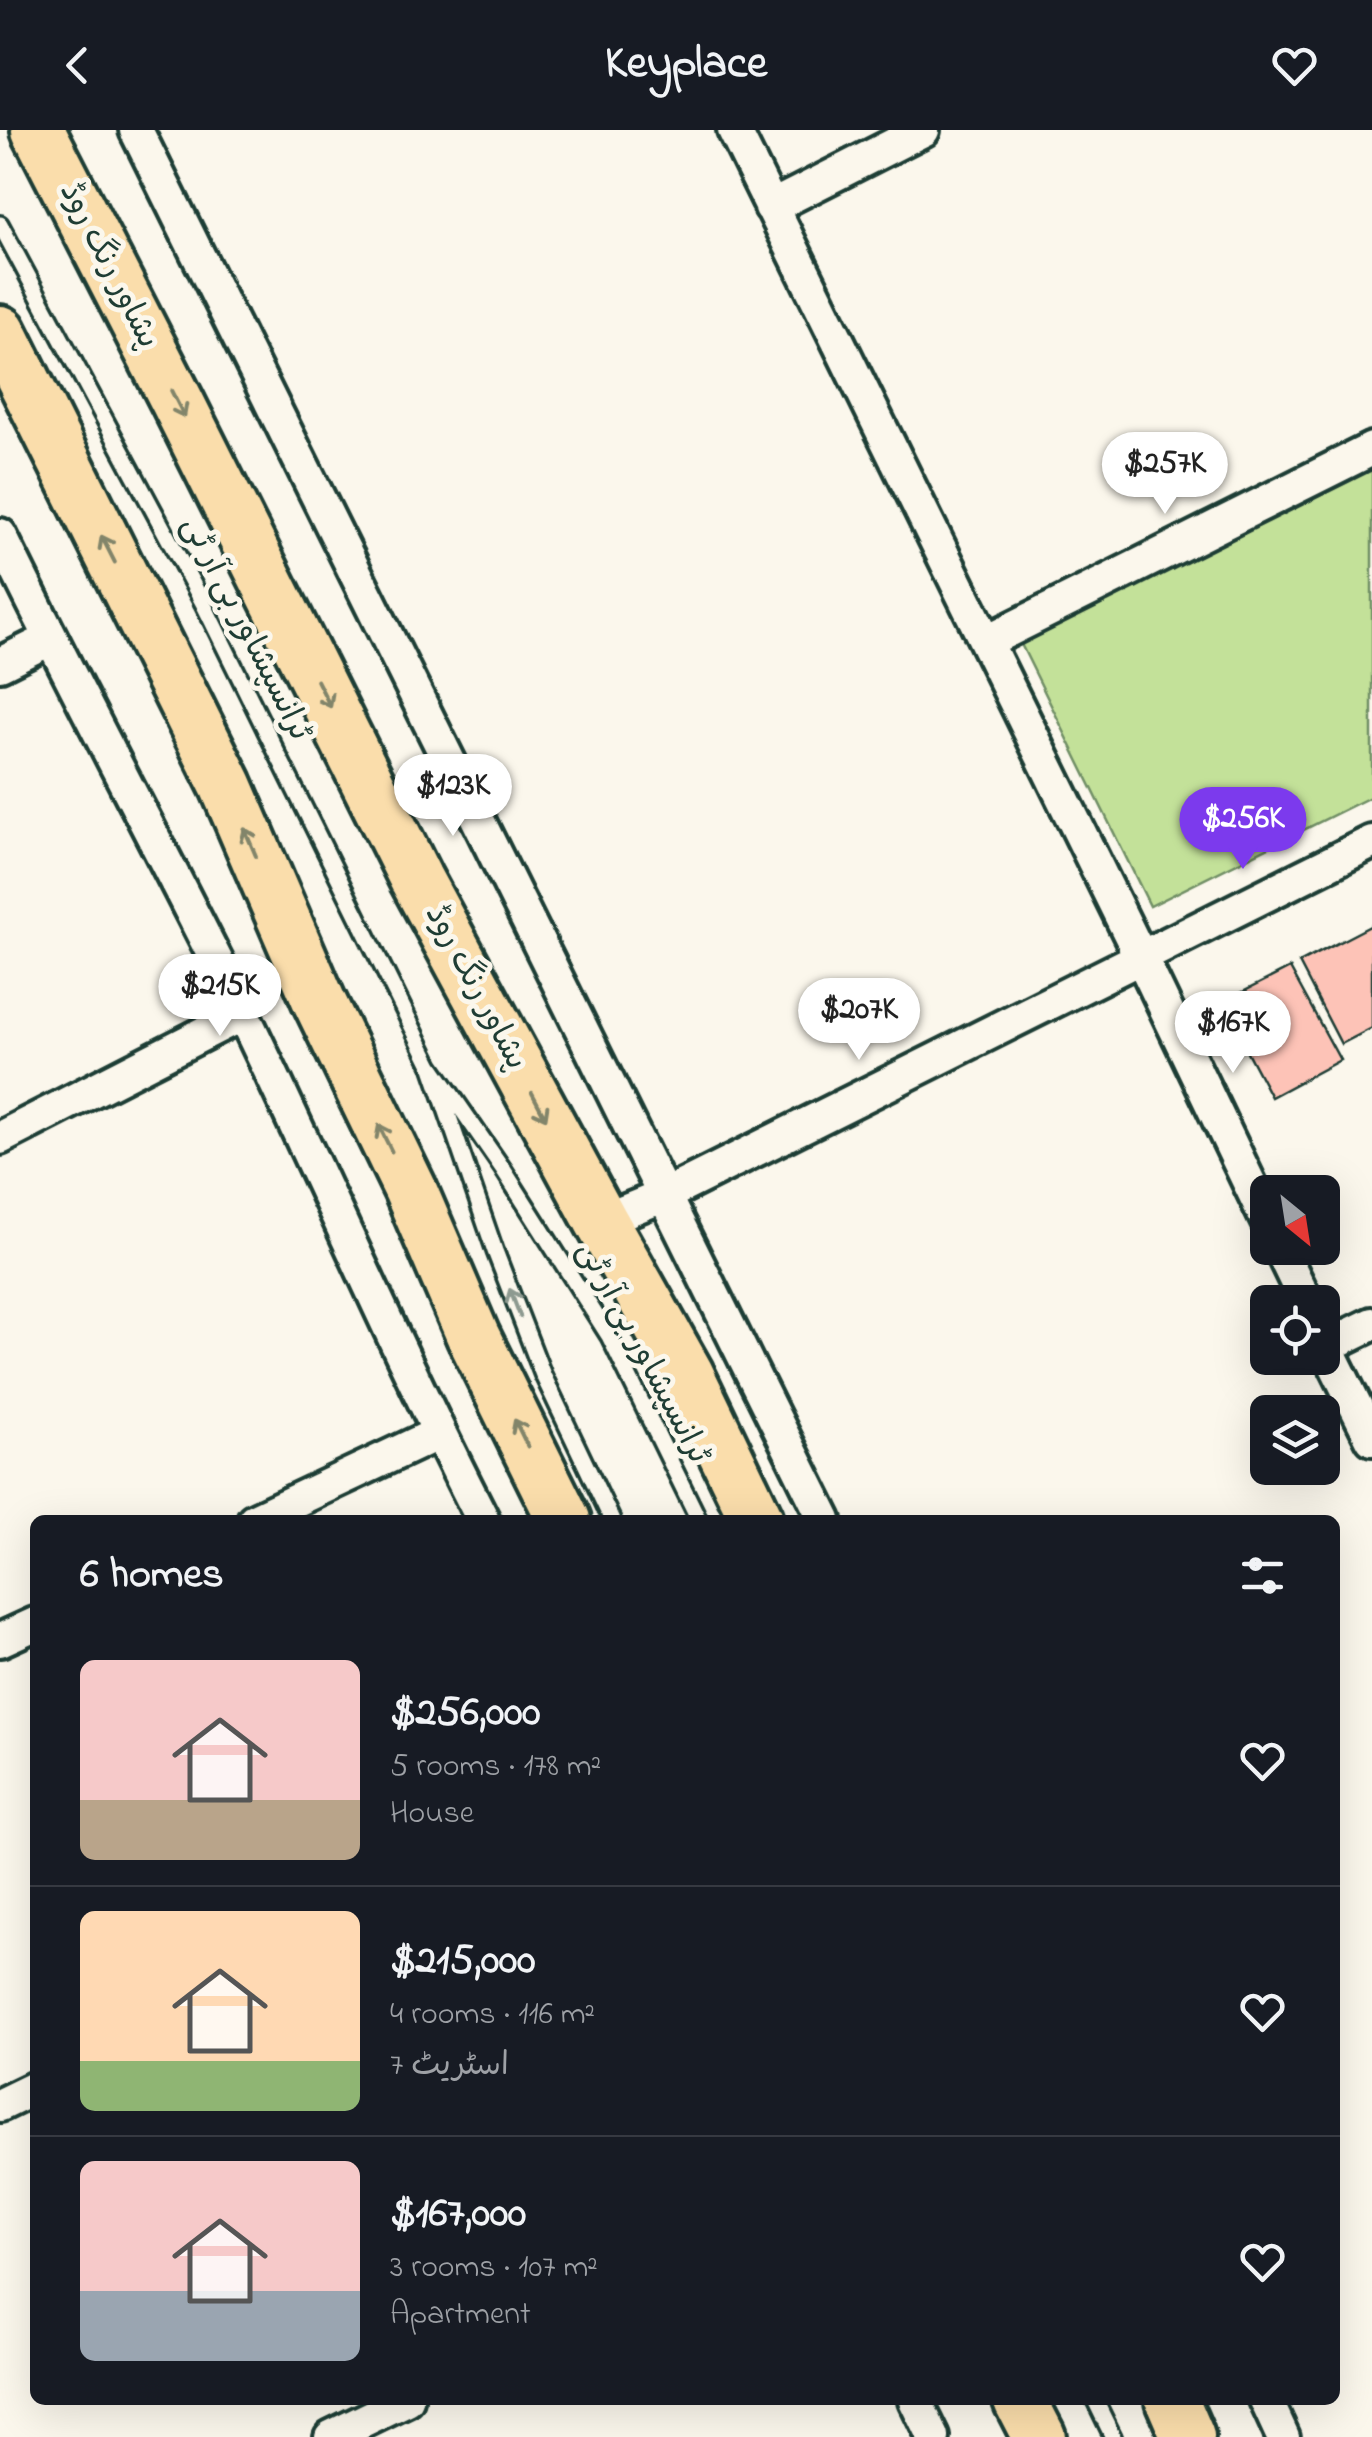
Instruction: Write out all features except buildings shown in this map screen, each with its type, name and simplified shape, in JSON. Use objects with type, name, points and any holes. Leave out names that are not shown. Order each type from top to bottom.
[{"type":"highway","name":"پشاور رنگ روڈ","points":[[38,130],[416,879],[687,1374],[755,1515]]},
{"type":"highway","points":[[0,332],[226,785],[320,1001],[410,1189],[474,1336],[562,1515]]},
{"type":"highway","points":[[1023,2405],[1039,2437]]},
{"type":"highway","points":[[1174,2405],[1188,2437]]},
{"type":"street","points":[[136,130],[823,1515]]},
{"type":"street","points":[[734,130],[1250,1184]]},
{"type":"street","points":[[770,207],[923,130]]},
{"type":"street","points":[[987,641],[1372,448]]},
{"type":"street","points":[[0,535],[242,1014],[480,1515]]},
{"type":"street","points":[[0,664],[50,638]]},
{"type":"street","points":[[601,1221],[663,1196],[1372,842]]},
{"type":"street","points":[[0,1138],[242,1014]]},
{"type":"street","points":[[1340,1336],[1372,1324]]},
{"type":"street","points":[[1340,1373],[1372,1439]]},
{"type":"street","points":[[265,1515],[439,1433]]},
{"type":"street","points":[[0,1640],[30,1626]]},
{"type":"street","points":[[0,2105],[30,2090]]},
{"type":"street","points":[[331,2437],[397,2405]]},
{"type":"street","points":[[918,2405],[934,2437]]},
{"type":"street","points":[[1268,2405],[1284,2437]]},
{"type":"lane","name":"ٹرانسپشاور بی آر ٹی","points":[[0,224],[204,603],[431,1065],[495,1251],[543,1375],[610,1515]]},
{"type":"lane","name":"ٹرانسپشاور بی آر ٹی","points":[[431,1065],[503,1169],[609,1336],[697,1515]]},
{"type":"lane","points":[[1097,2405],[1113,2437]]},
{"type":"green space","points":[[1372,465],[1372,796],[1150,906],[1019,640]]}]
